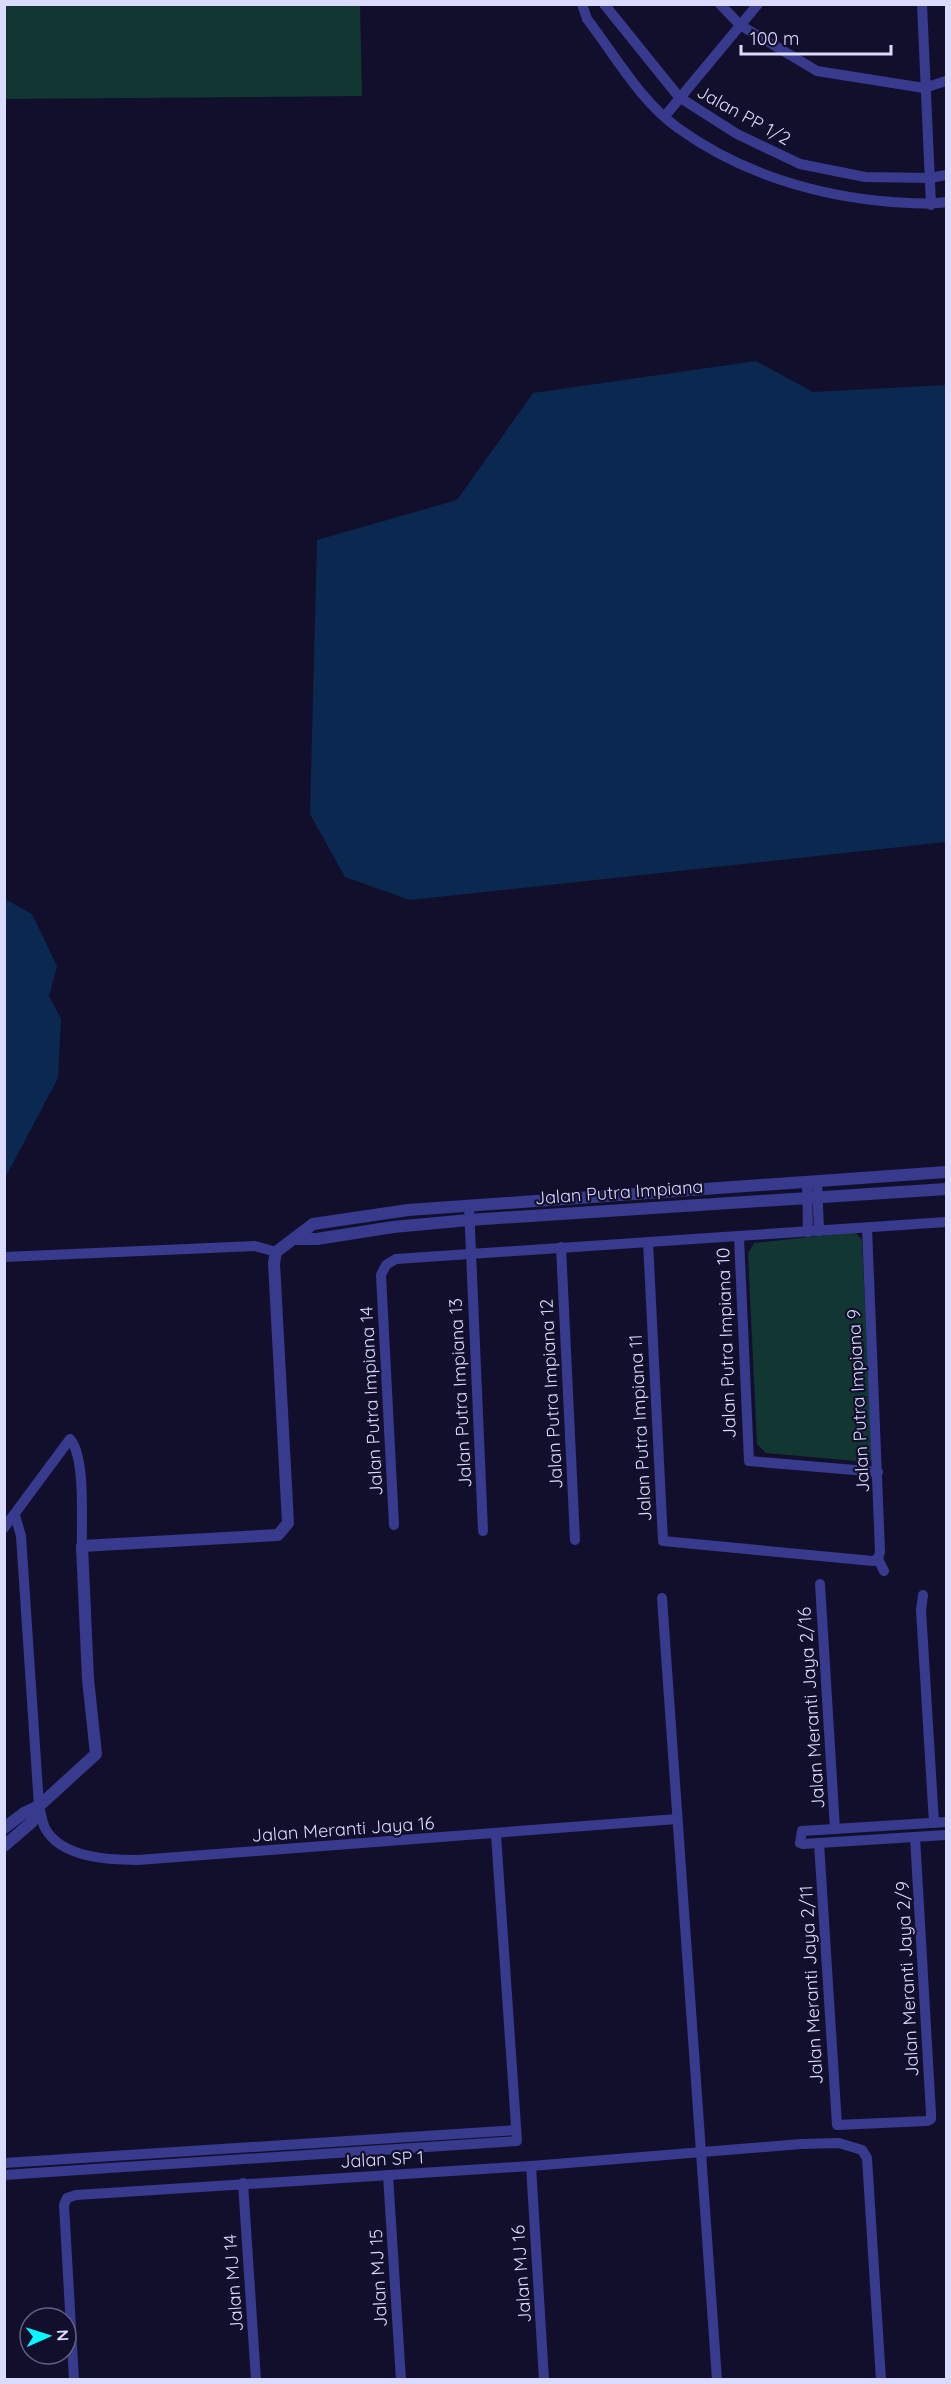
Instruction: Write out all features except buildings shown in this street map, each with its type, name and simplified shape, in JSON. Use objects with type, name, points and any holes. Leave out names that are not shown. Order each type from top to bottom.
[{"type":"street","points":[[582,4],[587,19],[652,105],[677,128],[729,159],[785,183],[856,199],[931,205],[946,202]]},
{"type":"street","name":"Jalan PP 1/2","points":[[604,4],[679,97],[737,134],[800,164],[865,177],[930,178],[946,175]]},
{"type":"street","points":[[720,4],[740,25],[817,71],[924,88],[946,81]]},
{"type":"street","points":[[665,116],[758,4]]},
{"type":"street","points":[[922,4],[931,205]]},
{"type":"street","name":"Jalan Putra Impiana","points":[[295,1239],[313,1224],[408,1210],[946,1172]]},
{"type":"street","points":[[812,1182],[814,1232]]},
{"type":"street","name":"Jalan Putra Impiana","points":[[295,1239],[317,1239],[393,1227],[469,1220],[946,1189]]},
{"type":"street","name":"Jalan Putra Impiana 13","points":[[469,1206],[483,1531]]},
{"type":"street","points":[[470,1254],[946,1222]]},
{"type":"street","name":"Jalan Putra Impiana 9","points":[[867,1228],[878,1472],[880,1552],[878,1559],[884,1571]]},
{"type":"street","name":"Jalan Putra Impiana 10","points":[[739,1237],[749,1461],[878,1472]]},
{"type":"street","points":[[82,1546],[278,1535],[284,1530],[288,1523],[274,1297],[274,1263],[276,1252],[295,1239]]},
{"type":"street","name":"Jalan Putra Impiana 11","points":[[648,1242],[663,1541],[878,1559]]},
{"type":"street","points":[[4,1257],[255,1246],[276,1252]]},
{"type":"street","name":"Jalan Putra Impiana 12","points":[[561,1247],[575,1540]]},
{"type":"street","name":"Jalan Putra Impiana 14","points":[[394,1525],[381,1275],[386,1265],[396,1259],[470,1254]]},
{"type":"street","points":[[4,1528],[70,1439],[76,1449],[80,1474],[88,1679],[96,1754],[39,1806],[24,1813],[4,1828]]},
{"type":"street","name":"Jalan Meranti Jaya 16","points":[[15,1515],[21,1536],[34,1770],[45,1829],[59,1844],[98,1860],[138,1860],[496,1835],[676,1819]]},
{"type":"street","name":"Jalan Meranti Jaya 2/16","points":[[820,1584],[835,1829]]},
{"type":"street","points":[[922,1595],[934,1823]]},
{"type":"street","points":[[662,1598],[717,2379]]},
{"type":"street","points":[[4,1846],[33,1822],[39,1806]]},
{"type":"street","points":[[946,1822],[802,1831],[800,1834],[803,1844],[946,1835]]},
{"type":"street","points":[[496,1835],[517,2136]]},
{"type":"street","name":"Jalan Meranti Jaya 2/9","points":[[837,2125],[931,2119],[915,1837]]},
{"type":"street","name":"Jalan Meranti Jaya 2/11","points":[[819,1843],[837,2125]]},
{"type":"street","points":[[4,2163],[517,2136]]},
{"type":"street","points":[[4,2175],[517,2136]]},
{"type":"street","name":"Jalan SP 1","points":[[74,2379],[64,2205],[67,2198],[76,2195],[531,2166],[700,2151],[839,2143],[862,2150],[867,2158],[881,2379]]},
{"type":"street","name":"Jalan MJ 16","points":[[531,2166],[544,2379]]},
{"type":"street","name":"Jalan MJ 15","points":[[388,2175],[401,2379]]},
{"type":"street","name":"Jalan MJ 14","points":[[243,2183],[256,2379]]},
{"type":"green space","points":[[4,5],[360,5],[362,96],[5,99]]},
{"type":"green space","points":[[855,1232],[862,1240],[872,1459],[867,1462],[766,1453],[757,1444],[748,1253],[754,1243]]},
{"type":"water","points":[[756,361],[813,392],[946,385],[946,842],[410,900],[345,877],[310,814],[317,540],[457,500],[533,393]]},
{"type":"water","points":[[5,899],[32,914],[57,966],[49,996],[61,1019],[58,1078],[5,1178]]}]
